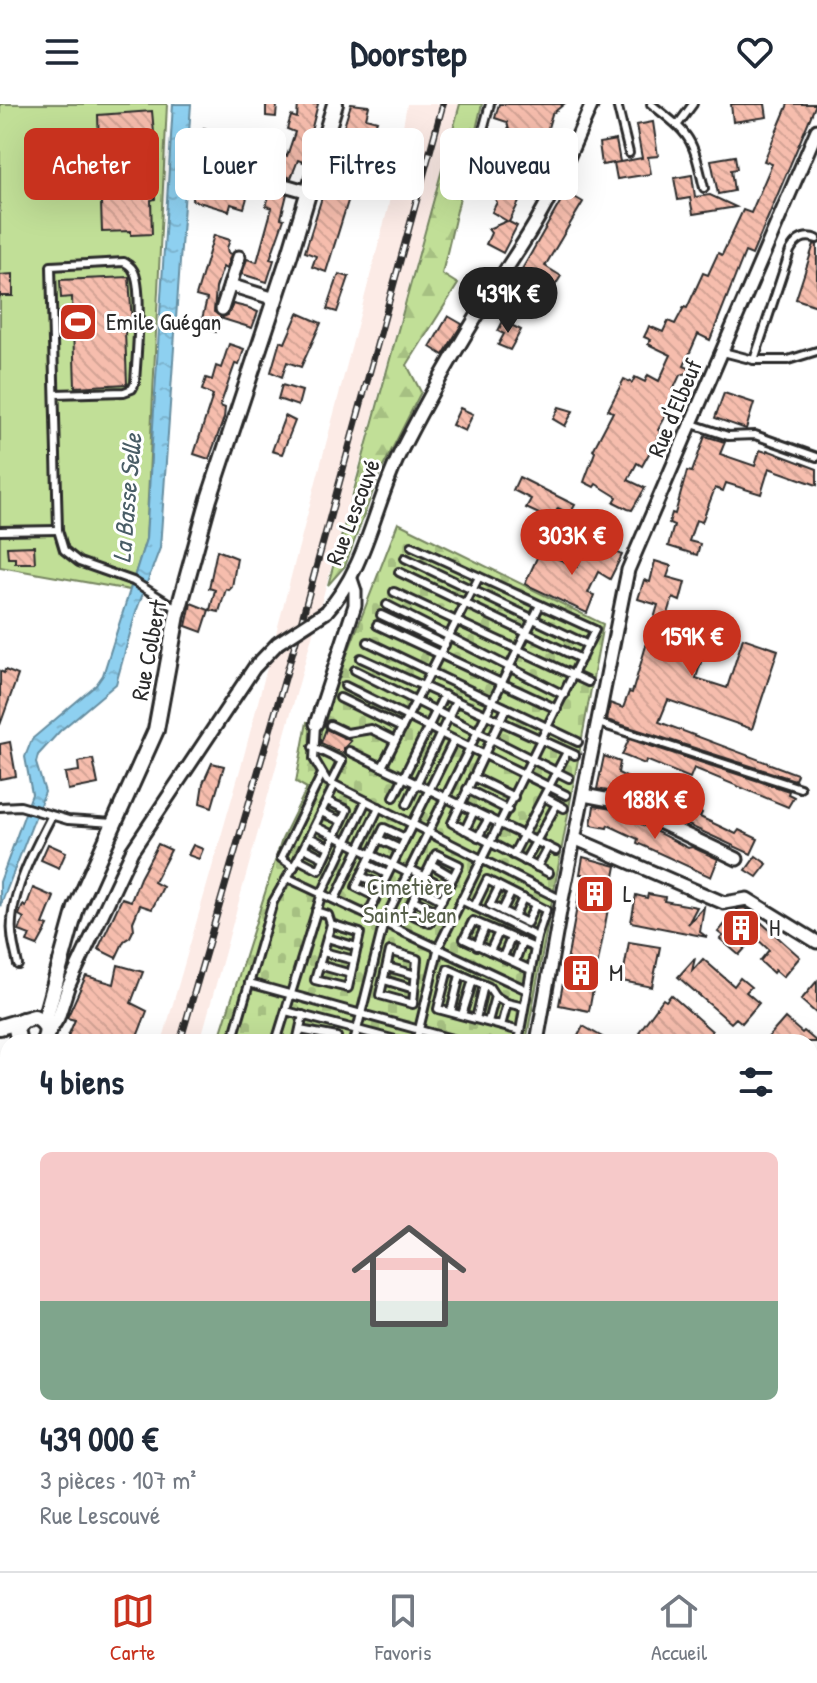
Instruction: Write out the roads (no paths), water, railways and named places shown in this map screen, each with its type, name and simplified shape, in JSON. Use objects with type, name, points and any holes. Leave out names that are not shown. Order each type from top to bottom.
[{"type":"street","name":"Rue Colbert","points":[[328,128],[335,104]]},
{"type":"street","name":"Rue Lescouvé","points":[[38,1028],[58,1018],[68,987],[132,851],[254,668],[278,643],[326,612],[351,579],[395,463],[488,296],[514,260],[545,206],[592,104]]},
{"type":"street","name":"Rue d'Elbeuf","points":[[538,1034],[628,570],[817,130]]},
{"type":"street","name":"Rue Colbert","points":[[50,1003],[76,908],[156,730],[178,609],[209,499],[306,200]]},
{"type":"street","points":[[222,309],[239,257]]},
{"type":"street","points":[[230,285],[275,299]]},
{"type":"street","points":[[316,724],[355,605],[351,579]]},
{"type":"street","points":[[584,795],[615,801],[737,859]]},
{"type":"street","points":[[576,839],[724,903],[747,899],[817,942]]},
{"type":"street","name":"Rue Lescouvé","points":[[50,1003],[68,987]]},
{"type":"street","points":[[38,1028],[50,1003]]},
{"type":"street","points":[[0,1028],[38,1028]]},
{"type":"street","points":[[17,1034],[16,1029],[38,1028]]},
{"type":"lane","points":[[484,128],[490,104]]},
{"type":"lane","points":[[617,104],[629,153]]},
{"type":"lane","points":[[651,104],[679,123],[694,146],[704,188]]},
{"type":"lane","points":[[679,123],[693,104]]},
{"type":"lane","points":[[754,360],[790,251],[795,242],[803,238],[817,239]]},
{"type":"lane","points":[[55,394],[124,392],[132,389],[135,383],[138,325],[137,280],[133,268],[124,262],[51,266],[58,530],[64,550],[79,562],[133,581],[178,609]]},
{"type":"lane","points":[[723,352],[754,360],[788,360],[817,351]]},
{"type":"lane","points":[[692,424],[728,436],[755,435],[817,457]]},
{"type":"lane","points":[[0,531],[58,530]]},
{"type":"lane","points":[[412,546],[595,630],[439,946],[418,1034]]},
{"type":"lane","points":[[405,558],[588,645]]},
{"type":"lane","points":[[399,572],[581,659]]},
{"type":"lane","points":[[382,767],[479,577]]},
{"type":"lane","points":[[394,592],[588,682]]},
{"type":"lane","points":[[387,605],[564,695]]},
{"type":"lane","points":[[357,1034],[384,922],[540,605]]},
{"type":"lane","points":[[381,615],[445,645]]},
{"type":"lane","points":[[377,625],[557,709]]},
{"type":"lane","points":[[368,642],[578,742]]},
{"type":"lane","points":[[361,658],[575,755]]},
{"type":"lane","points":[[355,670],[569,778]]},
{"type":"lane","points":[[345,686],[566,795]]},
{"type":"lane","points":[[394,797],[444,695]]},
{"type":"lane","points":[[340,698],[402,728]]},
{"type":"lane","points":[[407,804],[456,701]]},
{"type":"lane","points":[[506,708],[452,823],[549,873]]},
{"type":"lane","points":[[597,722],[800,788]]},
{"type":"lane","points":[[316,724],[314,759],[322,774],[333,784],[562,900]]},
{"type":"lane","points":[[330,725],[347,733],[371,729],[395,741]]},
{"type":"lane","points":[[368,914],[454,740]]},
{"type":"lane","points":[[234,1034],[273,902],[315,826],[342,761],[313,747]]},
{"type":"lane","points":[[349,751],[556,851]]},
{"type":"lane","points":[[513,855],[567,752]]},
{"type":"lane","points":[[322,774],[281,858],[319,870],[347,810],[327,801]]},
{"type":"lane","points":[[473,777],[514,797]]},
{"type":"lane","points":[[467,789],[508,810]]},
{"type":"lane","points":[[525,861],[561,806],[544,797]]},
{"type":"lane","points":[[279,1034],[322,893],[366,801]]},
{"type":"lane","points":[[0,807],[15,805],[51,817],[113,823]]},
{"type":"lane","points":[[335,899],[379,807]]},
{"type":"lane","points":[[465,830],[474,811]]},
{"type":"lane","points":[[321,812],[341,821]]},
{"type":"lane","points":[[18,965],[12,937],[12,914],[30,861],[51,817]]},
{"type":"lane","points":[[478,837],[489,818]]},
{"type":"lane","points":[[315,826],[392,865],[447,888]]},
{"type":"lane","points":[[376,897],[356,887],[384,828],[405,838]]},
{"type":"lane","points":[[309,837],[329,847]]},
{"type":"lane","points":[[379,839],[400,849]]},
{"type":"lane","points":[[537,867],[548,847]]},
{"type":"lane","points":[[304,848],[324,858]]},
{"type":"lane","points":[[436,854],[459,865],[430,923],[407,912],[431,864],[436,854]]},
{"type":"lane","points":[[367,864],[387,874]]},
{"type":"lane","points":[[431,864],[453,877]]},
{"type":"lane","points":[[361,876],[382,886]]},
{"type":"lane","points":[[288,878],[439,946],[527,990]]},
{"type":"lane","points":[[474,907],[487,880],[546,910],[537,937],[519,1034]]},
{"type":"lane","points":[[499,887],[490,905],[527,923],[535,905]]},
{"type":"lane","points":[[419,888],[442,900]]},
{"type":"lane","points":[[502,911],[511,893]]},
{"type":"lane","points":[[514,917],[523,898]]},
{"type":"lane","points":[[413,900],[436,911]]},
{"type":"lane","points":[[461,900],[537,937]]},
{"type":"lane","points":[[316,911],[328,915],[331,924],[315,980],[348,988],[360,933],[331,924]]},
{"type":"lane","points":[[456,955],[473,921],[535,948]]},
{"type":"lane","points":[[477,946],[485,927]]},
{"type":"lane","points":[[490,951],[499,932]]},
{"type":"lane","points":[[327,938],[357,947]]},
{"type":"lane","points":[[503,957],[511,938]]},
{"type":"lane","points":[[464,939],[531,970]]},
{"type":"lane","points":[[515,962],[522,942]]},
{"type":"lane","points":[[390,951],[417,959],[416,975],[413,1004],[380,995],[390,951]]},
{"type":"lane","points":[[323,952],[354,960]]},
{"type":"lane","points":[[319,965],[351,974]]},
{"type":"lane","points":[[387,967],[416,975]]},
{"type":"lane","points":[[520,1031],[438,1009],[448,969],[484,985],[507,1003],[524,1007]]},
{"type":"lane","points":[[451,1012],[460,975]]},
{"type":"lane","points":[[384,980],[414,989]]},
{"type":"lane","points":[[462,1015],[473,980]]},
{"type":"lane","points":[[249,983],[436,1034]]},
{"type":"lane","points":[[476,1019],[484,985]]},
{"type":"lane","points":[[488,1022],[495,996]]},
{"type":"lane","points":[[501,1026],[507,1003]]},
{"type":"lane","points":[[286,1011],[371,1034]]},
{"type":"lane","points":[[299,1034],[303,1015]]},
{"type":"lane","points":[[300,1030],[321,1034]]},
{"type":"water","points":[[173,104],[191,104],[189,128],[175,128],[175,200],[184,200],[160,548],[136,612],[116,684],[60,731],[38,755],[36,763],[45,792],[0,907],[0,882],[32,794],[25,757],[32,739],[96,685],[103,675],[146,539]]},
{"type":"railway","points":[[182,1034],[299,630],[443,104]]},
{"type":"place","name":"Emile Guégan","points":[[78,322]]},
{"type":"place","name":"L","points":[[595,894]]},
{"type":"place","name":"H","points":[[741,928]]},
{"type":"place","name":"M","points":[[581,973]]},
{"type":"water label","name":"La Basse Selle","points":[[127,498]]},
{"type":"park label","name":"Cimetière Saint-Jean","points":[[410,901]]}]
